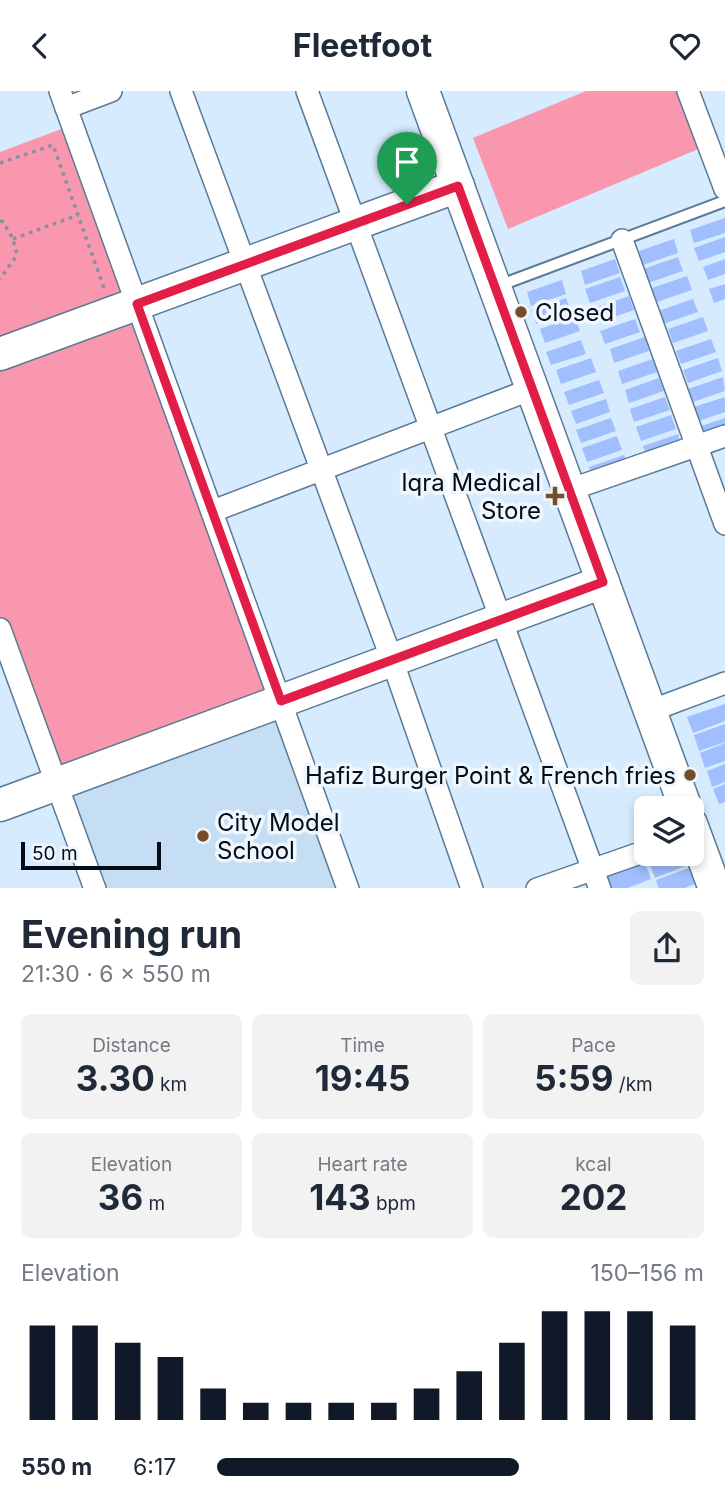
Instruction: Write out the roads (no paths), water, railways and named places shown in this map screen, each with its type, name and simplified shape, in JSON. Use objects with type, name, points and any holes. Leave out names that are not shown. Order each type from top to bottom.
[{"type":"street","points":[[111,91],[63,100],[348,888]]},
{"type":"street","points":[[181,91],[391,660],[472,888]]},
{"type":"street","points":[[307,91],[597,879]]},
{"type":"street","points":[[688,91],[725,189]]},
{"type":"street","points":[[425,92],[681,796]]},
{"type":"street","points":[[0,354],[458,186]]},
{"type":"street","points":[[622,240],[725,524]]},
{"type":"street","points":[[213,511],[532,390]]},
{"type":"street","points":[[569,489],[725,436]]},
{"type":"street","points":[[0,805],[603,582]]},
{"type":"street","points":[[0,629],[95,888]]},
{"type":"street","points":[[650,711],[725,683]]},
{"type":"street","points":[[537,888],[597,879],[634,858]]},
{"type":"street","points":[[704,859],[715,888]]},
{"type":"lane","points":[[495,287],[725,201]]},
{"type":"place","name":"Closed","points":[[521,312]]},
{"type":"place","name":"Iqra Medical Store","points":[[555,496]]},
{"type":"place","name":"Hafiz Burger Point & French fries","points":[[690,775]]},
{"type":"place","name":"City Model School","points":[[203,836]]}]
